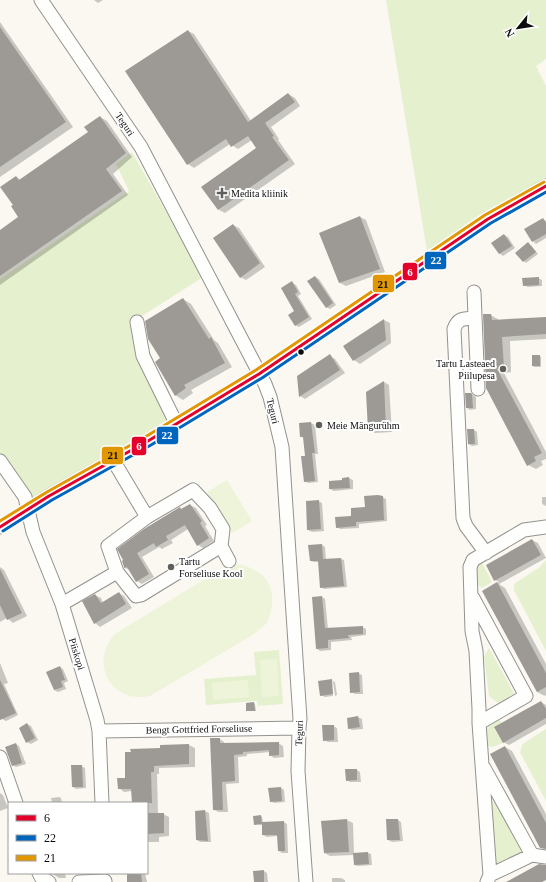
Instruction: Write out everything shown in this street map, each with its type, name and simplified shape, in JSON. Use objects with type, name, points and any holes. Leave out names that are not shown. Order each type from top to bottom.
[{"type":"street","name":"Teguri","points":[[41,0],[141,148],[270,397],[282,447],[300,719],[298,772],[306,882]]},
{"type":"street","points":[[0,527],[28,509],[259,374],[488,219],[546,186]]},
{"type":"street","points":[[474,292],[478,389]]},
{"type":"street","points":[[474,318],[462,319],[456,322],[454,329],[463,518],[466,526],[486,553]]},
{"type":"street","points":[[137,322],[143,356],[176,423]]},
{"type":"street","points":[[113,460],[147,517]]},
{"type":"street","name":"Piiskopi","points":[[0,461],[25,498],[33,532],[62,604],[97,720],[99,731],[102,802]]},
{"type":"street","points":[[221,546],[141,595],[136,596],[117,572],[108,546],[147,517],[193,490],[210,508],[223,529],[221,546],[229,561]]},
{"type":"street","points":[[546,527],[524,530],[473,560],[470,567],[472,631],[476,651],[488,878],[532,855],[546,857]]},
{"type":"street","points":[[62,604],[117,572]]},
{"type":"street","points":[[471,594],[526,696],[479,723]]},
{"type":"street","name":"Bengt Gottfried Forseliuse","points":[[99,731],[299,728]]},
{"type":"street","points":[[0,757],[16,802]]},
{"type":"street","points":[[482,765],[532,855]]},
{"type":"street","points":[[79,882],[105,879]]},
{"type":"green space","points":[[386,0],[546,0],[546,59],[536,66],[546,86],[546,180],[427,251]]},
{"type":"green space","points":[[132,152],[203,277],[131,323],[173,417],[32,503],[0,456],[0,279],[129,191],[116,164]]},
{"type":"green space","points":[[227,480],[252,521],[232,533],[207,492]]},
{"type":"green space","points":[[546,560],[546,651],[514,590],[514,584],[540,567]]},
{"type":"green space","points":[[482,563],[492,582],[482,588],[478,584],[475,576],[475,567]]},
{"type":"green space","points":[[238,564],[247,566],[261,574],[270,585],[272,601],[271,610],[266,624],[254,634],[150,696],[136,697],[124,694],[114,688],[108,679],[104,668],[104,657],[107,645],[115,634],[226,566]]},
{"type":"green space","points":[[489,648],[516,697],[501,705],[489,696],[484,657]]},
{"type":"green space","points":[[279,650],[283,704],[258,706],[257,701],[206,705],[204,679],[256,675],[254,652]]},
{"type":"green space","points":[[277,659],[279,696],[262,697],[260,660]]},
{"type":"green space","points":[[248,680],[249,697],[213,700],[212,683]]},
{"type":"green space","points":[[498,717],[502,723],[494,728],[503,743],[492,747],[485,745],[484,725]]},
{"type":"green space","points":[[546,729],[546,801],[520,752],[524,743]]},
{"type":"green space","points":[[494,800],[520,846],[522,853],[499,867],[495,861],[491,803]]},
{"type":"building","points":[[0,27],[66,122],[0,167]]},
{"type":"building","points":[[188,30],[248,122],[288,93],[295,102],[265,123],[274,136],[272,137],[289,160],[218,210],[201,187],[256,148],[248,136],[231,147],[226,139],[187,165],[125,71]]},
{"type":"building","points":[[100,116],[126,153],[106,169],[122,191],[0,276],[0,230],[18,217],[11,206],[13,205],[0,187],[16,176],[19,180],[88,132],[84,127]]},
{"type":"building","points":[[360,216],[380,269],[339,283],[319,233]]},
{"type":"building","points":[[543,218],[546,223],[546,234],[532,242],[524,229]]},
{"type":"building","points":[[233,224],[260,263],[240,278],[213,238]]},
{"type":"building","points":[[504,234],[512,246],[499,254],[491,243]]},
{"type":"building","points":[[528,242],[536,252],[523,262],[515,253]]},
{"type":"building","points":[[315,276],[333,303],[326,308],[307,281]]},
{"type":"building","points":[[539,277],[539,285],[523,286],[522,278]]},
{"type":"building","points":[[292,281],[298,292],[295,294],[309,317],[295,326],[288,315],[294,311],[281,288]]},
{"type":"building","points":[[183,298],[209,339],[211,337],[225,363],[184,385],[186,388],[175,396],[155,362],[160,358],[148,339],[145,321]]},
{"type":"building","name":"Tartu Lasteaed Piilupesa","points":[[483,314],[491,314],[492,320],[546,317],[546,334],[502,337],[504,368],[497,369],[542,453],[534,457],[536,461],[527,466],[486,388]]},
{"type":"building","points":[[384,319],[386,340],[353,361],[343,346]]},
{"type":"building","points":[[330,354],[340,370],[299,397],[297,376]]},
{"type":"building","points":[[532,355],[540,355],[540,366],[532,366]]},
{"type":"building","points":[[384,381],[386,430],[368,431],[366,392]]},
{"type":"building","points":[[465,393],[472,394],[473,408],[466,408]]},
{"type":"building","points":[[311,422],[315,453],[312,453],[315,481],[304,482],[301,456],[305,456],[303,437],[300,437],[299,423]]},
{"type":"building","points":[[467,429],[474,429],[475,444],[468,444]]},
{"type":"building","points":[[349,477],[350,488],[329,489],[329,481],[342,480],[342,478]]},
{"type":"building","points":[[364,496],[383,496],[384,520],[356,522],[356,526],[336,528],[335,517],[351,516],[351,508],[365,507]]},
{"type":"building","points":[[319,500],[321,529],[307,530],[306,501]]},
{"type":"building","name":"Tartu Forseliuse Kool","points":[[190,504],[202,521],[200,523],[209,538],[197,546],[185,525],[166,536],[168,540],[156,547],[154,543],[137,553],[149,574],[136,582],[127,567],[124,568],[123,560],[117,549],[144,529],[180,507],[181,509]]},
{"type":"building","points":[[532,539],[541,555],[494,581],[486,565]]},
{"type":"building","points":[[322,544],[323,559],[341,558],[344,586],[320,588],[318,561],[310,561],[308,545]]},
{"type":"building","points":[[0,569],[22,613],[7,620],[0,605]]},
{"type":"building","points":[[497,582],[546,673],[546,687],[537,692],[482,591]]},
{"type":"building","points":[[119,592],[126,604],[94,624],[82,601],[95,594],[101,603]]},
{"type":"building","points":[[322,596],[325,628],[363,626],[363,634],[348,635],[349,638],[328,640],[328,648],[316,649],[312,597]]},
{"type":"building","points":[[60,666],[65,680],[61,681],[63,687],[54,690],[46,672]]},
{"type":"building","points":[[359,672],[360,692],[350,693],[349,673]]},
{"type":"building","points":[[332,679],[333,694],[320,696],[318,681]]},
{"type":"building","points":[[0,680],[16,713],[0,720]]},
{"type":"building","points":[[541,701],[546,709],[546,718],[503,743],[494,727]]},
{"type":"building","points":[[254,702],[255,711],[246,711],[246,703]]},
{"type":"building","points":[[358,716],[360,727],[348,729],[347,718]]},
{"type":"building","points":[[27,723],[35,738],[26,743],[19,728]]},
{"type":"building","points":[[322,725],[334,725],[334,740],[323,741]]},
{"type":"building","points":[[210,738],[220,738],[220,743],[279,742],[279,755],[269,756],[269,750],[243,752],[243,754],[234,755],[235,781],[222,782],[223,810],[213,810]]},
{"type":"building","points":[[16,743],[22,763],[12,766],[5,747]]},
{"type":"building","points":[[189,744],[189,764],[154,766],[154,772],[151,772],[152,803],[132,802],[131,789],[118,789],[117,778],[125,778],[125,752],[131,752],[130,749],[160,748],[160,745]]},
{"type":"building","points":[[505,746],[546,823],[546,849],[540,848],[490,754]]},
{"type":"building","points":[[71,765],[82,765],[83,787],[72,787]]},
{"type":"building","points":[[345,769],[357,769],[357,780],[346,781]]},
{"type":"building","points":[[281,787],[282,801],[270,802],[268,788]]},
{"type":"building","points":[[205,810],[208,841],[196,840],[195,811]]},
{"type":"building","points":[[148,813],[164,813],[164,833],[148,834]]},
{"type":"building","points":[[261,815],[262,824],[254,825],[253,816]]},
{"type":"building","points":[[347,819],[349,852],[324,853],[321,821]]},
{"type":"building","points":[[386,819],[398,819],[400,840],[387,840]]},
{"type":"building","points":[[284,821],[285,851],[278,851],[277,835],[262,835],[262,822]]},
{"type":"building","points":[[368,852],[369,864],[354,865],[353,853]]},
{"type":"building","points":[[539,864],[546,865],[546,880],[542,882],[506,882]]},
{"type":"building","points":[[264,870],[264,882],[254,882],[253,871]]},
{"type":"building","points":[[127,874],[141,874],[142,882],[127,882]]},
{"type":"transit line","name":"21","points":[[0,521],[47,492],[145,437],[256,370],[485,215],[544,182]]},
{"type":"transit line","name":"6","points":[[0,527],[49,496],[148,441],[259,374],[488,219],[546,186]]},
{"type":"transit line","name":"22","points":[[3,531],[52,500],[151,445],[262,378],[491,223],[546,192]]},
{"type":"place","name":"Medita kliinik","points":[[222,193]]},
{"type":"place","name":"Tartu Lasteaed Piilupesa","points":[[503,369]]},
{"type":"place","name":"Meie Mängurühm","points":[[319,425]]},
{"type":"place","name":"Tartu Forseliuse Kool","points":[[171,567]]}]
